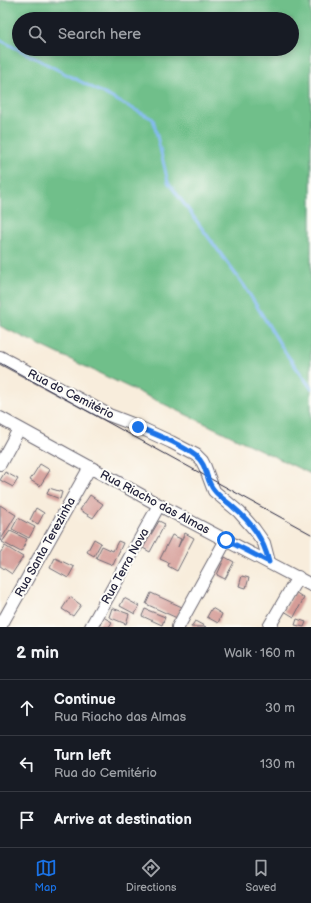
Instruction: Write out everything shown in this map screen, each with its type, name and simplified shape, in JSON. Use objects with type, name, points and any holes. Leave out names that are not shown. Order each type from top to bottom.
[{"type":"street","name":"Rua do Cemitério","points":[[0,357],[109,415],[130,423],[196,455],[202,461],[214,490],[239,512],[264,543],[269,562]]},
{"type":"street","name":"Rua Riacho das Almas","points":[[0,418],[311,585]]},
{"type":"street","points":[[0,464],[19,429]]},
{"type":"street","name":"Rua Santa Terezinha","points":[[0,627],[90,467]]},
{"type":"street","name":"Rua Terra Nova","points":[[91,627],[159,504]]},
{"type":"street","points":[[178,627],[226,540]]},
{"type":"street","points":[[269,627],[298,577]]},
{"type":"green space","points":[[0,0],[311,0],[311,474],[0,326]]},
{"type":"building","points":[[40,464],[50,470],[40,486],[30,480]]},
{"type":"building","points":[[5,472],[18,479],[13,487],[0,480]]},
{"type":"building","points":[[49,488],[62,492],[60,499],[47,494]]},
{"type":"building","points":[[90,495],[103,504],[93,518],[80,510]]},
{"type":"building","points":[[0,505],[16,515],[0,541]]},
{"type":"building","points":[[36,508],[44,513],[38,524],[30,520]]},
{"type":"building","points":[[18,518],[35,527],[29,538],[12,529]]},
{"type":"building","points":[[159,521],[165,524],[150,552],[143,548]]},
{"type":"building","points":[[10,531],[27,539],[21,552],[2,542]]},
{"type":"building","points":[[185,533],[194,538],[177,571],[168,566],[169,563],[160,559],[172,535],[181,539],[178,547]]},
{"type":"building","points":[[94,539],[101,543],[94,556],[87,552]]},
{"type":"building","points":[[118,541],[123,543],[113,565],[96,558],[102,546],[113,551]]},
{"type":"building","points":[[5,546],[23,557],[12,574],[0,566],[0,553]]},
{"type":"building","points":[[225,557],[234,562],[225,579],[217,575]]},
{"type":"building","points":[[55,558],[74,567],[68,578],[50,568]]},
{"type":"building","points":[[242,576],[249,578],[246,588],[239,586]]},
{"type":"building","points":[[295,592],[304,598],[294,617],[284,611]]},
{"type":"building","points":[[151,593],[182,607],[177,618],[146,604]]},
{"type":"building","points":[[70,597],[81,605],[73,616],[62,609]]},
{"type":"building","points":[[124,598],[139,606],[135,614],[120,606]]},
{"type":"building","points":[[112,608],[129,614],[126,624],[109,617]]},
{"type":"building","points":[[212,608],[222,614],[218,623],[207,617]]},
{"type":"building","points":[[145,609],[165,617],[162,625],[142,616]]},
{"type":"building","points":[[103,617],[112,622],[109,627],[98,627]]},
{"type":"building","points":[[297,619],[306,622],[304,627],[295,625]]},
{"type":"building","points":[[195,621],[206,627],[191,627]]},
{"type":"waterway","points":[[0,40],[12,46]]},
{"type":"waterway","points":[[31,56],[153,119],[168,182],[245,287],[285,352],[311,388]]},
{"type":"tram line","points":[[0,363],[311,534]]},
{"type":"route","points":[[138,427],[196,455],[202,461],[214,490],[239,512],[264,543],[269,562],[226,540]]}]
